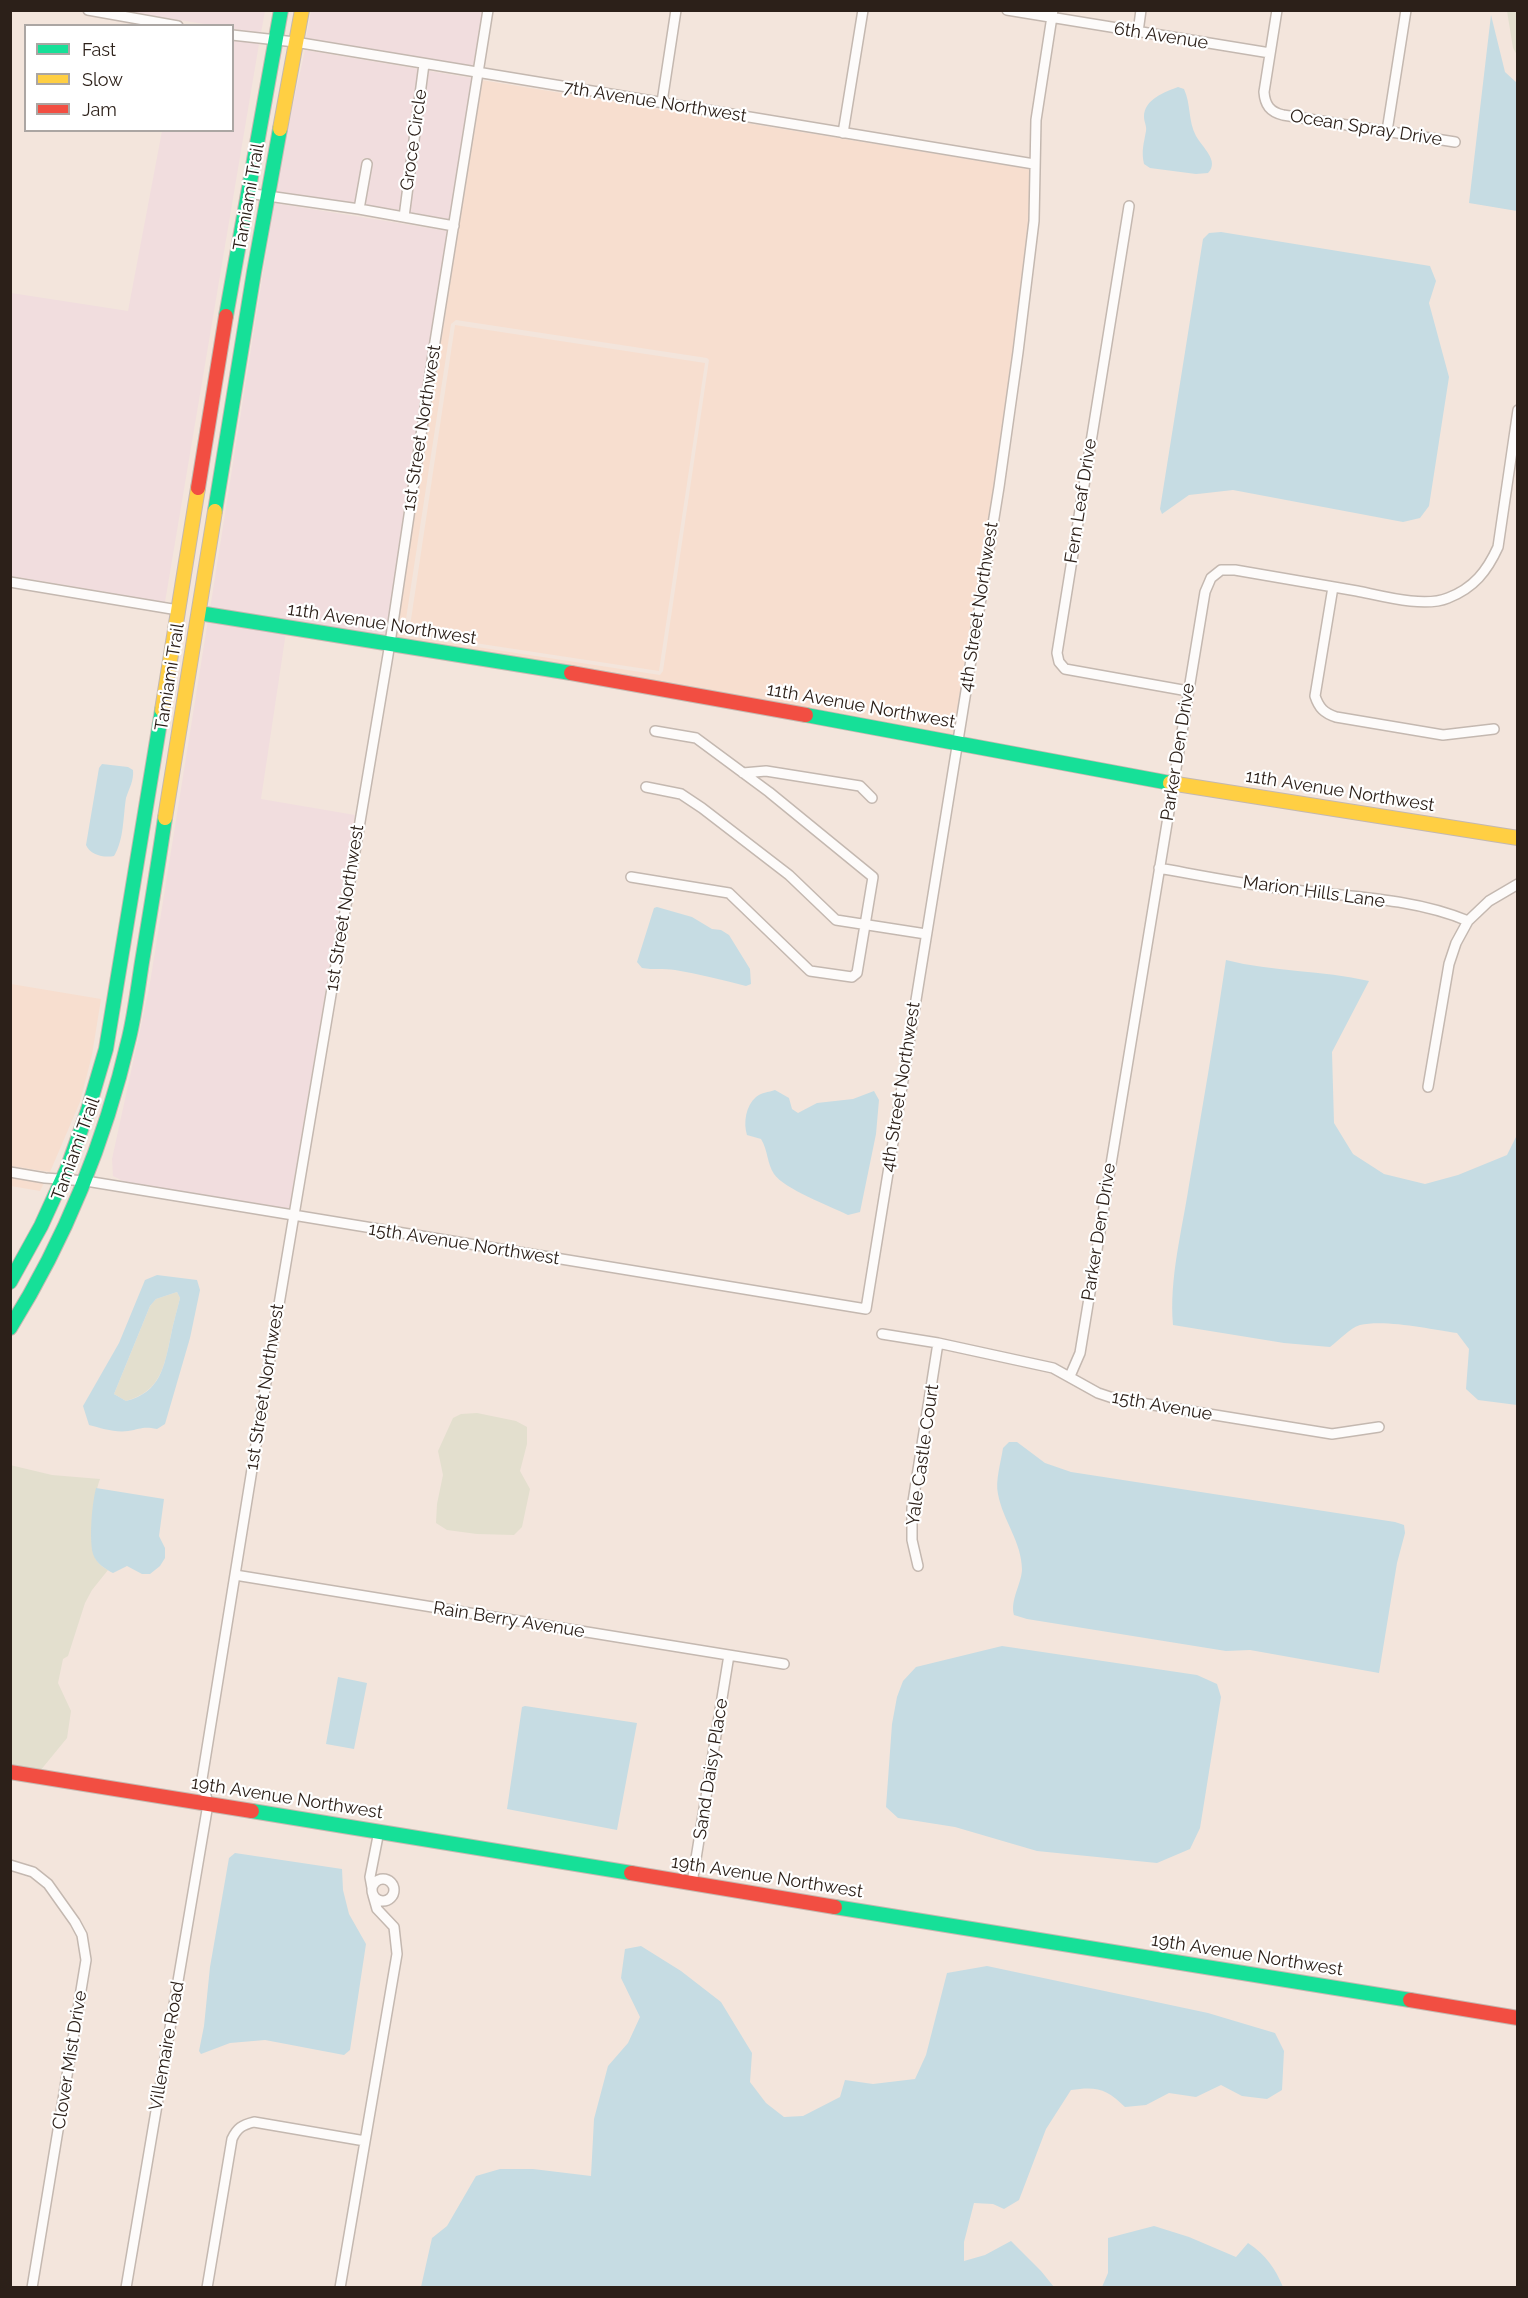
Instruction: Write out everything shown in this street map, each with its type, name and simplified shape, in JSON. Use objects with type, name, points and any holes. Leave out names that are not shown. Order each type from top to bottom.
[{"type":"street","points":[[88,10],[167,24]]},
{"type":"street","name":"Tamiami Trail","points":[[10,1282],[34,1241],[63,1179],[95,1093],[106,1049],[247,193],[281,10]]},
{"type":"street","name":"Tamiami Trail","points":[[10,1328],[48,1265],[86,1181],[106,1126],[130,1036],[267,196],[302,10]]},
{"type":"street","name":"1st Street Northwest","points":[[208,1803],[202,1779],[390,643],[488,10]]},
{"type":"street","points":[[662,102],[676,10]]},
{"type":"street","points":[[843,133],[863,10]]},
{"type":"street","name":"6th Avenue","points":[[1007,10],[1052,14],[1138,32],[1270,53]]},
{"type":"street","points":[[1138,32],[1141,10]]},
{"type":"street","name":"Ocean Spray Drive","points":[[1277,10],[1264,92],[1268,105],[1274,112],[1455,142]]},
{"type":"street","points":[[1387,130],[1406,10]]},
{"type":"street","name":"4th Street Northwest","points":[[866,1309],[999,487],[1034,221],[1037,111],[1052,14]]},
{"type":"street","name":"7th Avenue Northwest","points":[[234,35],[295,42],[477,74],[662,102],[1034,164]]},
{"type":"street","name":"Groce Circle","points":[[404,216],[424,64]]},
{"type":"street","points":[[359,209],[367,164]]},
{"type":"street","points":[[247,193],[404,216],[454,226]]},
{"type":"street","name":"Fern Leaf Drive","points":[[1129,206],[1057,653],[1059,662],[1065,669],[1188,691]]},
{"type":"street","name":"Parker Den Drive","points":[[1070,1376],[1080,1353],[1172,783],[1205,592],[1211,578],[1221,570],[1235,570],[1431,602],[1447,599],[1476,582],[1489,567],[1498,547],[1518,410]]},
{"type":"street","points":[[10,582],[178,610],[182,613],[187,625],[184,651],[190,665]]},
{"type":"street","points":[[183,585],[189,595],[190,606],[199,613]]},
{"type":"street","points":[[1333,587],[1315,696],[1319,707],[1336,717],[1443,735],[1494,729]]},
{"type":"street","name":"11th Avenue Northwest","points":[[199,613],[562,671],[1172,783],[1518,838]]},
{"type":"street","points":[[631,877],[729,893],[810,971],[852,977],[857,973],[873,877],[696,738],[655,731]]},
{"type":"street","points":[[743,773],[766,771],[860,786],[873,798]]},
{"type":"street","points":[[646,787],[681,794],[777,865],[836,920],[926,934]]},
{"type":"street","points":[[142,834],[163,837]]},
{"type":"street","name":"Marion Hills Lane","points":[[1159,868],[1278,888],[1338,893],[1447,912],[1468,921]]},
{"type":"street","points":[[1428,1087],[1449,964],[1456,943],[1468,921],[1490,901],[1518,884]]},
{"type":"street","points":[[122,958],[143,963]]},
{"type":"street","name":"15th Avenue Northwest","points":[[10,1172],[86,1181],[866,1309]]},
{"type":"street","name":"15th Avenue","points":[[882,1334],[1026,1360],[1053,1368],[1098,1393],[1116,1399],[1332,1434],[1379,1427]]},
{"type":"street","name":"Yale Castle Court","points":[[918,1566],[912,1540],[912,1508],[938,1343]]},
{"type":"street","name":"Rain Berry Avenue","points":[[235,1575],[784,1664]]},
{"type":"street","name":"Sand Daisy Place","points":[[692,1883],[729,1655]]},
{"type":"street","name":"19th Avenue Northwest","points":[[10,1772],[1518,2018]]},
{"type":"street","name":"Villemaire Road","points":[[126,2288],[208,1803]]},
{"type":"street","points":[[340,2288],[397,1954],[394,1927],[377,1910],[370,1877],[380,1832]]},
{"type":"street","points":[[373,1864],[384,1879],[394,1887],[389,1899],[386,1918]]},
{"type":"street","name":"Clover Mist Drive","points":[[10,1865],[33,1872],[48,1884],[82,1935],[86,1960],[32,2288]]},
{"type":"street","points":[[373,1892],[378,1881],[384,1879]]},
{"type":"street","points":[[373,1892],[382,1901],[389,1899]]},
{"type":"street","points":[[207,2288],[232,2139],[236,2130],[243,2124],[254,2122],[365,2141]]},
{"type":"shaded area","points":[[122,11],[265,11],[261,33],[234,29],[234,24],[205,24]]},
{"type":"shaded area","points":[[311,11],[483,11],[473,67],[306,39]]},
{"type":"shaded area","points":[[1507,11],[1517,11],[1517,55],[1513,48]]},
{"type":"shaded area","points":[[234,40],[259,44],[165,602],[11,576],[11,293],[128,311],[162,132],[234,132]]},
{"type":"shaded area","points":[[305,50],[419,69],[400,210],[365,205],[372,159],[363,158],[355,203],[276,191]]},
{"type":"shaded area","points":[[429,71],[472,78],[450,220],[409,212]]},
{"type":"shaded area","points":[[481,80],[1029,169],[1029,221],[1013,352],[994,486],[953,735],[396,638]],"holes":[[[456,320],[709,360],[663,671],[660,675],[405,636],[451,324]]]},
{"type":"shaded area","points":[[274,203],[448,231],[386,637],[210,609]]},
{"type":"shaded area","points":[[455,325],[705,363],[659,671],[409,633]]},
{"type":"shaded area","points":[[208,620],[286,632],[261,799],[355,815],[289,1210],[125,1182],[113,1176],[112,1159],[149,989]]},
{"type":"shaded area","points":[[11,984],[101,999],[92,1055],[80,1102],[50,1172],[11,1166]]},
{"type":"shaded area","points":[[11,1177],[44,1183],[40,1191],[11,1186]]},
{"type":"shaded area","points":[[177,1292],[180,1298],[166,1357],[159,1376],[147,1391],[126,1401],[114,1394],[150,1306],[156,1299]]},
{"type":"shaded area","points":[[477,1413],[516,1421],[527,1427],[527,1444],[520,1471],[530,1489],[522,1527],[514,1535],[447,1530],[436,1523],[443,1475],[438,1451],[453,1418],[461,1414]]},
{"type":"shaded area","points":[[10,1465],[52,1475],[100,1479],[94,1506],[92,1541],[96,1559],[108,1570],[85,1603],[68,1656],[63,1659],[58,1683],[71,1711],[67,1738],[40,1771],[11,1766]]},
{"type":"water","points":[[1491,15],[1505,72],[1517,83],[1517,211],[1469,203]]},
{"type":"water","points":[[1178,87],[1184,89],[1193,130],[1211,159],[1212,164],[1208,173],[1196,174],[1150,168],[1144,164],[1146,129],[1144,117],[1147,105],[1156,97]]},
{"type":"water","points":[[1221,232],[1430,266],[1436,281],[1429,303],[1449,377],[1429,506],[1420,518],[1403,522],[1233,490],[1189,495],[1162,514],[1160,509],[1203,239],[1209,233]]},
{"type":"water","points":[[102,764],[128,767],[133,770],[126,798],[120,843],[114,856],[110,857],[94,853],[86,845],[99,768]]},
{"type":"water","points":[[654,908],[692,917],[712,929],[721,930],[729,935],[750,969],[751,984],[746,986],[675,970],[642,968],[637,962]]},
{"type":"water","points":[[1226,960],[1369,981],[1332,1052],[1334,1123],[1353,1154],[1384,1174],[1425,1184],[1458,1175],[1507,1155],[1517,1135],[1517,1405],[1478,1400],[1466,1389],[1469,1349],[1457,1333],[1408,1325],[1370,1323],[1352,1329],[1330,1347],[1284,1343],[1173,1325],[1173,1290],[1177,1255]]},
{"type":"water","points":[[775,1090],[789,1098],[792,1109],[798,1113],[817,1103],[853,1099],[874,1091],[879,1100],[876,1134],[860,1212],[848,1215],[797,1191],[779,1180],[774,1174],[761,1139],[747,1135],[745,1125],[746,1114],[753,1100],[760,1094]]},
{"type":"water","points":[[157,1275],[197,1280],[200,1290],[190,1338],[165,1424],[157,1429],[123,1431],[89,1425],[83,1406],[119,1343],[145,1280]],"holes":[[[177,1292],[180,1298],[166,1358],[154,1385],[138,1397],[126,1401],[114,1394],[150,1306],[156,1299]]]},
{"type":"water","points":[[1009,1442],[1017,1442],[1045,1463],[1071,1472],[1404,1525],[1405,1533],[1397,1563],[1379,1673],[1250,1650],[1226,1651],[1014,1615],[1013,1604],[1021,1576],[1021,1560],[1016,1541],[1000,1504],[997,1489],[1003,1448]]},
{"type":"water","points":[[96,1488],[164,1499],[159,1536],[165,1548],[165,1558],[160,1566],[150,1574],[142,1574],[127,1566],[113,1573],[94,1557],[91,1530]]},
{"type":"water","points":[[1002,1646],[1197,1675],[1217,1684],[1221,1697],[1200,1828],[1190,1849],[1157,1863],[1037,1851],[955,1827],[898,1818],[886,1807],[892,1724],[897,1697],[903,1681],[916,1667]]},
{"type":"water","points":[[338,1677],[367,1683],[354,1749],[326,1744]]},
{"type":"water","points":[[522,1707],[637,1723],[617,1830],[507,1809]]},
{"type":"water","points":[[235,1853],[342,1869],[343,1890],[349,1914],[366,1944],[350,2050],[344,2055],[265,2040],[230,2043],[201,2054],[199,2051],[210,1967],[229,1858]]},
{"type":"water","points":[[641,1946],[681,1971],[721,2002],[752,2053],[750,2082],[766,2103],[784,2117],[803,2116],[840,2097],[845,2080],[873,2084],[915,2079],[926,2055],[947,1973],[987,1966],[1208,2013],[1275,2033],[1284,2051],[1282,2090],[1267,2099],[1242,2096],[1221,2085],[1196,2097],[1169,2093],[1146,2105],[1125,2107],[1113,2096],[1101,2090],[1088,2088],[1071,2090],[1046,2129],[1019,2200],[1004,2209],[993,2204],[974,2203],[964,2242],[964,2261],[985,2255],[1011,2241],[1054,2287],[421,2287],[432,2238],[447,2226],[476,2176],[500,2169],[533,2169],[591,2176],[594,2119],[608,2066],[628,2043],[640,2017],[621,1978],[625,1949]]},
{"type":"water","points":[[1154,2226],[1189,2237],[1236,2257],[1248,2243],[1269,2262],[1283,2287],[1102,2287],[1108,2273],[1108,2238]]},
{"type":"traffic: fast","points":[[226,316],[281,10]]},
{"type":"traffic: fast","points":[[215,511],[280,129]]},
{"type":"traffic: fast","points":[[199,613],[571,673]]},
{"type":"traffic: fast","points":[[10,1282],[41,1226],[67,1169],[106,1049],[162,710]]},
{"type":"traffic: fast","points":[[806,715],[1170,783]]},
{"type":"traffic: fast","points":[[10,1328],[66,1224],[82,1188],[108,1114],[133,1019],[165,818]]},
{"type":"traffic: fast","points":[[252,1811],[631,1873]]},
{"type":"traffic: fast","points":[[835,1907],[1410,2000]]},
{"type":"traffic: slow","points":[[280,129],[302,10]]},
{"type":"traffic: slow","points":[[162,710],[198,488]]},
{"type":"traffic: slow","points":[[165,818],[215,511]]},
{"type":"traffic: slow","points":[[1170,783],[1518,838]]},
{"type":"traffic: jam","points":[[198,488],[226,316]]},
{"type":"traffic: jam","points":[[571,673],[806,715]]},
{"type":"traffic: jam","points":[[10,1772],[252,1811]]},
{"type":"traffic: jam","points":[[631,1873],[835,1907]]},
{"type":"traffic: jam","points":[[1410,2000],[1518,2018]]}]
